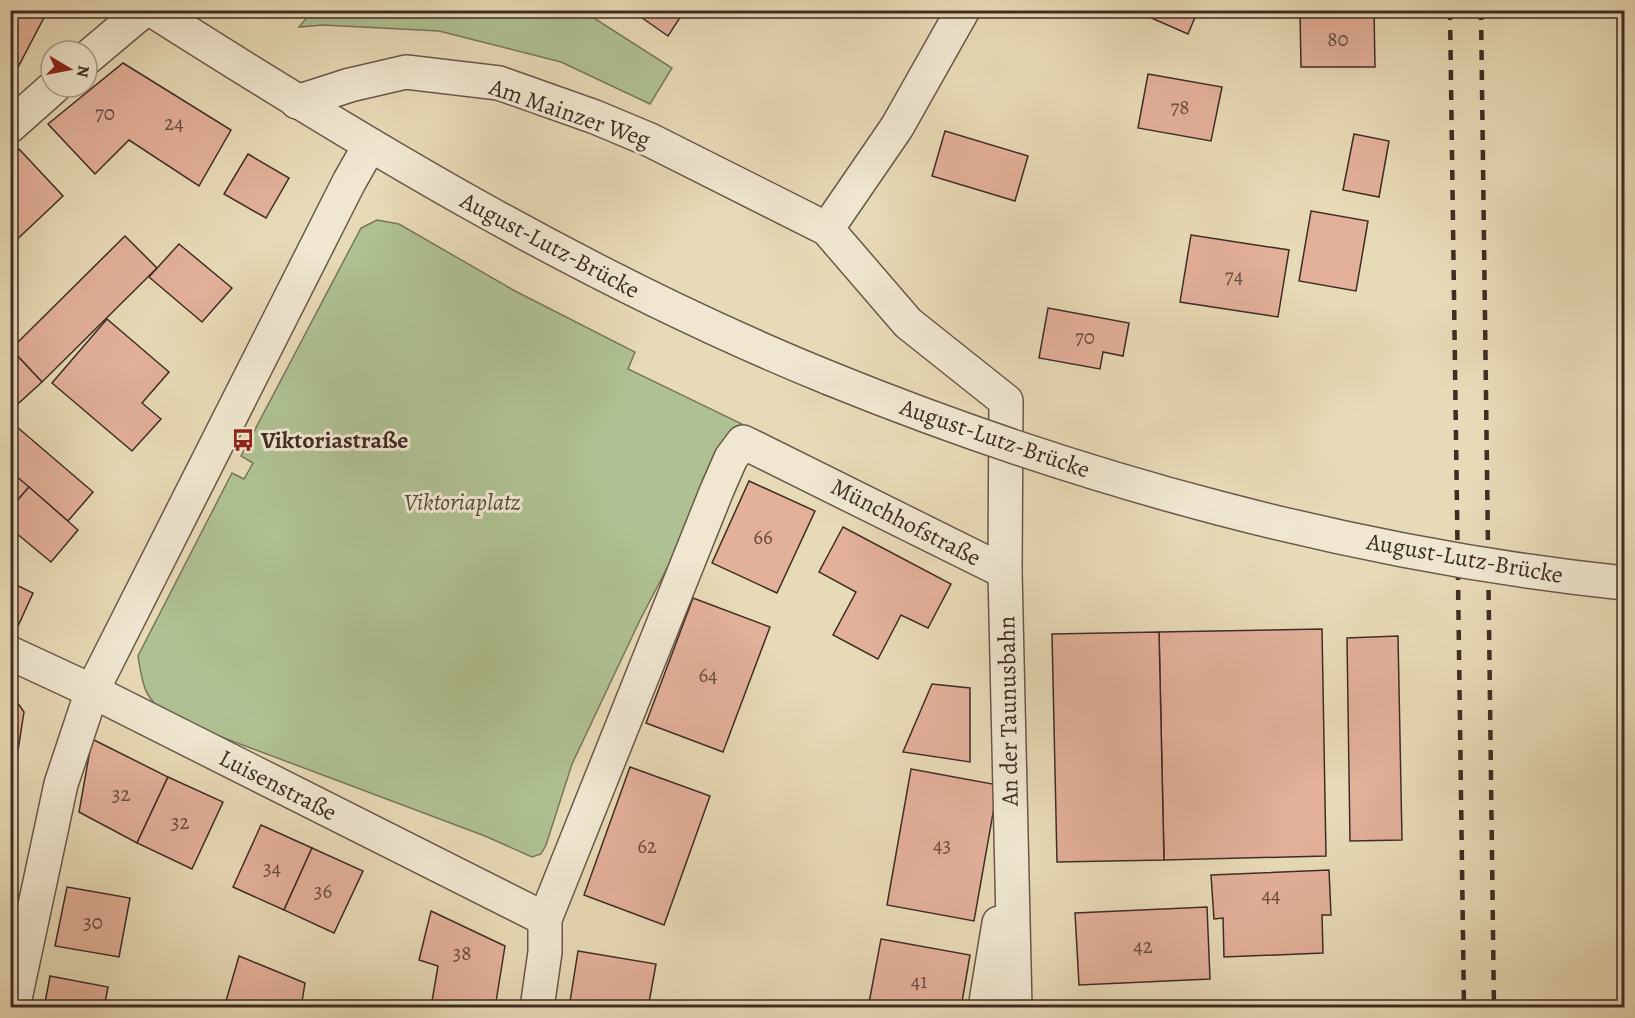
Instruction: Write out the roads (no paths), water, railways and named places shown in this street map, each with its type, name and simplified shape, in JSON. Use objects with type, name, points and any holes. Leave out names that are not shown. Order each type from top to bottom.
[{"type":"street","points":[[99,47],[144,10]]},
{"type":"street","points":[[13,1008],[61,784],[92,691],[349,182],[370,145],[297,102],[152,10]]},
{"type":"street","points":[[827,229],[897,127],[963,10]]},
{"type":"street","name":"Am Mainzer Weg","points":[[297,102],[350,85],[406,72],[499,83],[595,117],[650,140],[827,229]]},
{"type":"street","points":[[10,126],[40,99]]},
{"type":"street","name":"August-Lutz-Brücke","points":[[370,145],[501,221],[691,318],[888,402],[988,438],[1090,471],[1205,504],[1297,527],[1401,549],[1624,584]]},
{"type":"street","name":"Münchhofstraße","points":[[537,1008],[545,951],[545,919],[717,490],[731,458],[743,442],[1005,572],[1006,401],[908,323],[827,229]]},
{"type":"street","name":"An der Taunusbahn","points":[[1005,572],[1016,1008]]},
{"type":"street","name":"Luisenstraße","points":[[10,653],[92,691],[545,919]]},
{"type":"street","name":"An der Taunusbahn","points":[[985,1008],[1011,850]]},
{"type":"railway","points":[[1450,10],[1464,1008]]},
{"type":"railway","points":[[1481,10],[1494,1008]]},
{"type":"place","name":"Viktoriastraße","points":[[243,440]]},
{"type":"park label","name":"Viktoriaplatz","points":[[462,502]]}]
